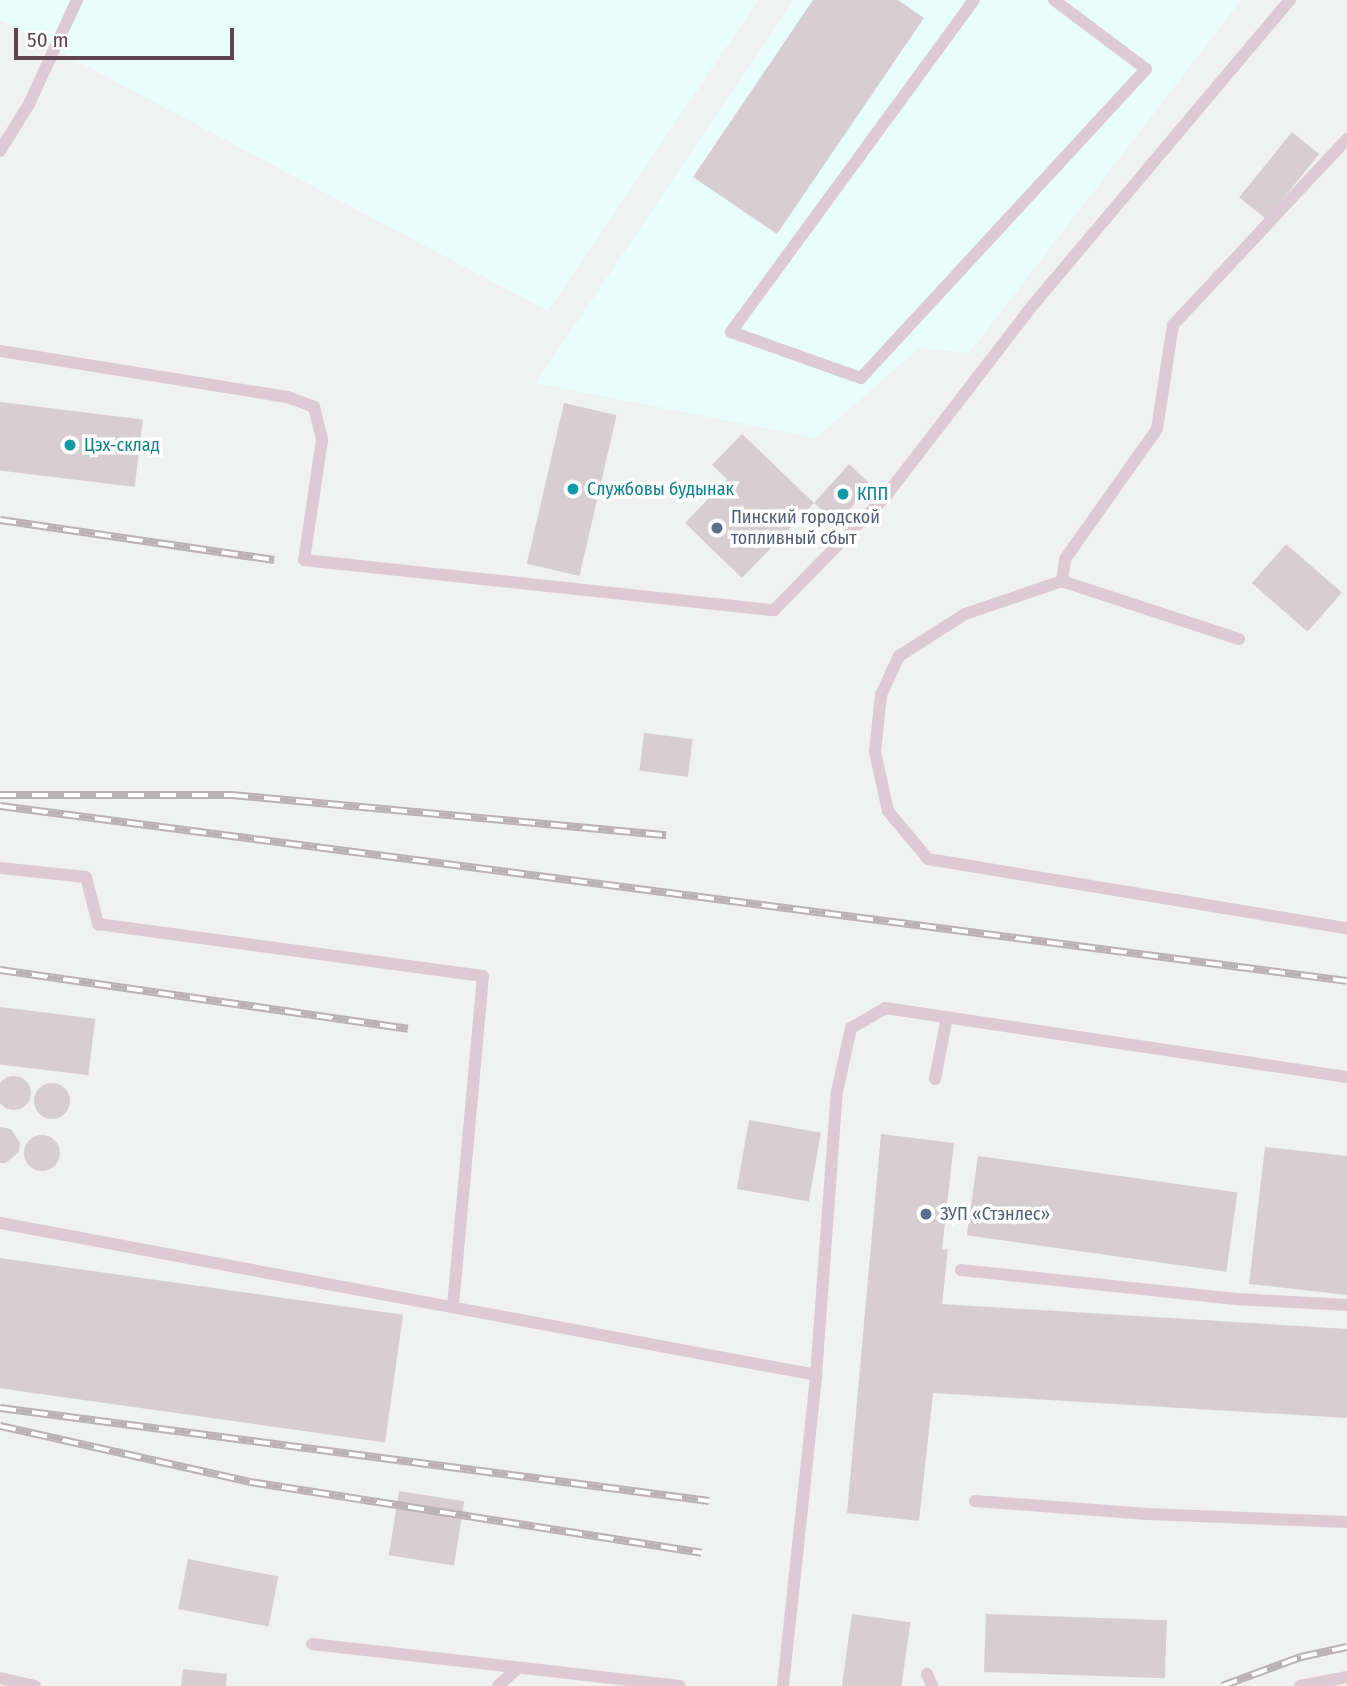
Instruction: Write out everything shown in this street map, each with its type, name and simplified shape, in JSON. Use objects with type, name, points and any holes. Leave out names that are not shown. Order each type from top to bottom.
[{"type":"lane","points":[[0,151],[29,104],[77,0]]},
{"type":"lane","points":[[974,0],[731,332],[861,378],[1146,69],[1054,0]]},
{"type":"lane","points":[[0,351],[287,397],[314,407],[322,440],[304,560],[774,610],[885,497],[1033,305],[1290,0]]},
{"type":"lane","points":[[1062,581],[1065,559],[1157,429],[1172,325],[1347,139]]},
{"type":"lane","points":[[1239,639],[1062,581],[965,614],[899,656],[881,695],[875,752],[888,811],[928,859],[1347,928]]},
{"type":"lane","points":[[0,868],[86,877],[98,924],[483,976],[453,1307]]},
{"type":"lane","points":[[783,1686],[816,1375],[837,1092],[851,1028],[886,1007],[1347,1077]]},
{"type":"lane","points":[[935,1079],[947,1017]]},
{"type":"lane","points":[[0,1223],[816,1375]]},
{"type":"lane","points":[[961,1270],[1238,1299],[1347,1305]]},
{"type":"lane","points":[[975,1501],[1149,1514],[1347,1522]]},
{"type":"lane","points":[[312,1644],[680,1686]]},
{"type":"lane","points":[[498,1686],[518,1668]]},
{"type":"lane","points":[[1300,1686],[1347,1677]]},
{"type":"lane","points":[[0,1678],[35,1686]]},
{"type":"shaded area","points":[[0,0],[758,0],[548,311],[0,20]]},
{"type":"shaded area","points":[[794,0],[1241,0],[969,353],[919,348],[816,438],[536,383]]},
{"type":"building","points":[[813,0],[898,0],[924,18],[777,234],[693,177]]},
{"type":"building","points":[[1292,132],[1319,154],[1266,219],[1239,197]]},
{"type":"building","name":"Цэх-склад","points":[[0,402],[143,420],[135,487],[0,471]]},
{"type":"building","name":"Службовы будынак","points":[[564,403],[617,415],[579,576],[527,564]]},
{"type":"building","points":[[742,434],[814,503],[742,578],[685,523],[727,479],[712,465]]},
{"type":"building","name":"КПП","points":[[849,464],[871,485],[837,524],[814,503]]},
{"type":"building","points":[[1286,544],[1342,593],[1308,632],[1252,583]]},
{"type":"building","points":[[644,733],[693,739],[688,777],[639,771]]},
{"type":"building","points":[[0,1007],[95,1019],[88,1075],[0,1064]]},
{"type":"building","points":[[14,1076],[26,1081],[31,1093],[26,1105],[14,1110],[2,1105],[-3,1093],[2,1081]]},
{"type":"building","points":[[52,1083],[65,1088],[70,1101],[65,1114],[52,1119],[39,1114],[34,1101],[39,1088]]},
{"type":"building","points":[[749,1120],[821,1133],[809,1202],[737,1189]]},
{"type":"building","points":[[0,1127],[11,1129],[20,1143],[19,1152],[6,1163],[0,1163]]},
{"type":"building","points":[[881,1134],[954,1143],[942,1250],[948,1249],[942,1304],[1347,1329],[1347,1418],[933,1393],[919,1521],[847,1513]]},
{"type":"building","points":[[42,1135],[55,1140],[60,1153],[55,1166],[42,1171],[29,1166],[24,1153],[29,1140]]},
{"type":"building","points":[[1265,1147],[1347,1156],[1347,1295],[1249,1284]]},
{"type":"building","points":[[978,1156],[1237,1192],[1226,1272],[967,1235]]},
{"type":"building","points":[[0,1258],[403,1315],[385,1442],[0,1388]]},
{"type":"building","points":[[399,1491],[464,1501],[454,1566],[389,1555]]},
{"type":"building","points":[[188,1559],[278,1577],[269,1627],[178,1609]]},
{"type":"building","points":[[852,1614],[910,1622],[901,1686],[842,1686]]},
{"type":"building","points":[[986,1614],[1167,1620],[1165,1678],[984,1672]]},
{"type":"building","points":[[183,1669],[227,1674],[226,1686],[181,1686]]},
{"type":"railway","points":[[0,520],[274,560]]},
{"type":"railway","points":[[0,795],[232,795],[666,835]]},
{"type":"railway","points":[[0,806],[1347,981]]},
{"type":"railway","points":[[0,970],[408,1029]]},
{"type":"railway","points":[[0,1408],[709,1501]]},
{"type":"railway","points":[[0,1426],[250,1482],[701,1553]]},
{"type":"railway","points":[[1222,1686],[1301,1657],[1347,1647]]},
{"type":"place","name":"Цэх-склад","points":[[70,445]]},
{"type":"place","name":"Службовы будынак","points":[[573,489]]},
{"type":"place","name":"КПП","points":[[843,494]]},
{"type":"place","name":"Пинский городской топливный сбыт","points":[[717,528]]},
{"type":"place","name":"ЗУП «Стэнлес»","points":[[926,1214]]}]
